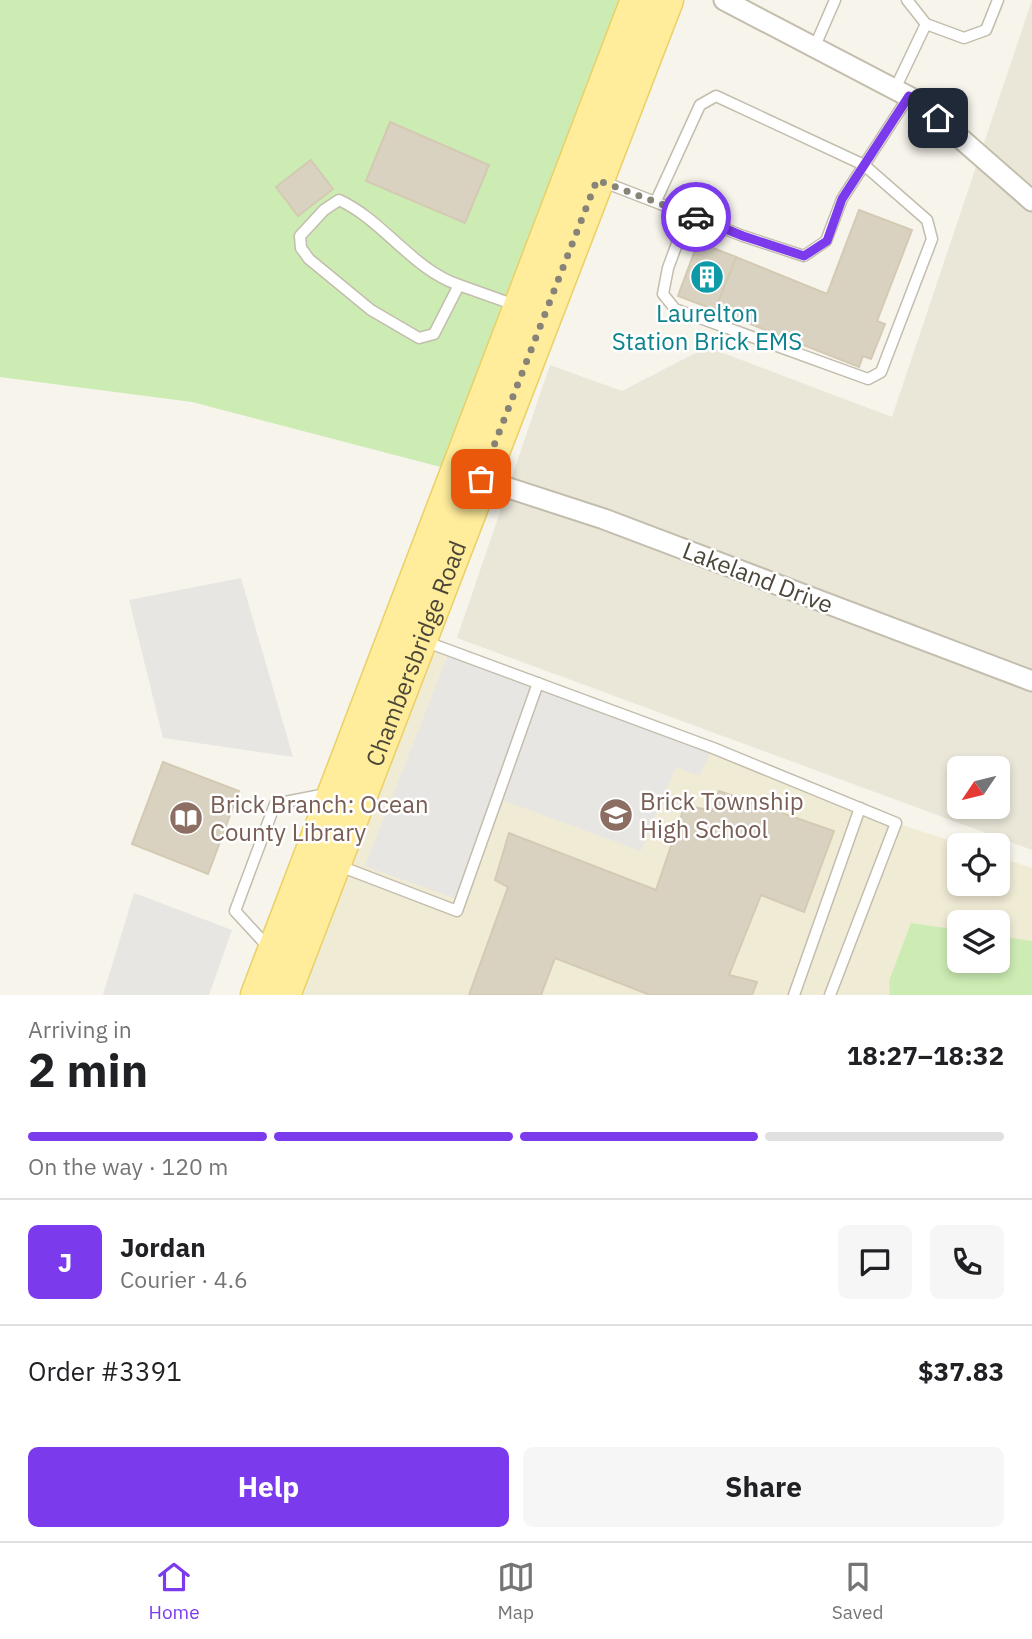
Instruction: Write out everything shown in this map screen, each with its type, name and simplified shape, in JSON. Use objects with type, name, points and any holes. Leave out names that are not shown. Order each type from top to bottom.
[{"type":"main road","name":"Chambersbridge Road","points":[[257,995],[637,0]]},
{"type":"main road","name":"Chambersbridge Road","points":[[284,995],[667,0]]},
{"type":"street","points":[[724,0],[919,102],[1032,201]]},
{"type":"street","name":"Lakeland Drive","points":[[481,479],[604,519],[1032,681]]},
{"type":"lane","points":[[815,46],[835,0]]},
{"type":"lane","points":[[907,0],[926,24],[964,38],[986,30],[998,0]]},
{"type":"lane","points":[[597,180],[743,236],[804,256],[827,241],[842,199],[864,165],[902,92],[926,24]]},
{"type":"lane","points":[[656,201],[700,105],[716,96],[864,165],[927,220],[932,239],[881,372],[868,379],[675,309],[663,294],[668,268],[688,214]]},
{"type":"lane","points":[[459,285],[434,334],[419,338],[371,310],[309,259],[301,248],[300,236],[324,209],[339,200],[354,207],[413,257],[450,282],[459,285],[519,307]]},
{"type":"lane","points":[[421,640],[712,748],[896,823],[830,995]]},
{"type":"lane","points":[[334,864],[457,911],[538,683]]},
{"type":"lane","points":[[273,952],[235,911],[275,804],[333,793]]},
{"type":"lane","points":[[794,995],[860,808]]},
{"type":"shaded area","points":[[1032,0],[1032,850],[1010,842],[1010,833],[986,833],[948,819],[1010,819],[1010,756],[947,756],[947,819],[457,638],[550,365],[622,391],[707,347],[892,417]]},
{"type":"shaded area","points":[[241,578],[293,757],[163,738],[129,600]]},
{"type":"shaded area","name":"Brick Township High School","points":[[420,640],[896,823],[947,840],[947,896],[1010,896],[1010,861],[1032,868],[1032,995],[284,995]]},
{"type":"shaded area","points":[[450,650],[713,748],[699,776],[676,767],[641,851],[499,799],[454,898],[365,866]]},
{"type":"shaded area","points":[[134,893],[232,930],[209,995],[103,995]]},
{"type":"green space","points":[[0,0],[637,0],[456,471],[192,402],[0,377]]},
{"type":"green space","points":[[911,923],[947,928],[947,973],[1010,973],[1010,938],[1032,941],[1032,995],[890,995],[889,981]]},
{"type":"building","points":[[390,122],[489,165],[465,223],[366,181]]},
{"type":"building","points":[[311,160],[333,189],[298,216],[276,187]]},
{"type":"building","points":[[859,210],[912,230],[877,321],[885,324],[871,359],[863,356],[859,367],[715,310],[736,257],[827,294]]},
{"type":"building","name":"Laurelton Station Brick EMS","points":[[698,242],[736,257],[715,310],[678,296]]},
{"type":"building","name":"Brick Branch: Ocean County Library","points":[[163,762],[239,791],[208,874],[132,844]]},
{"type":"building","points":[[719,791],[834,831],[804,912],[761,895],[729,975],[757,982],[752,995],[650,995],[555,958],[541,995],[469,995],[508,887],[495,880],[509,833],[656,890],[685,805],[712,811]]},
{"type":"way so far","points":[[481,479],[597,180],[696,217]]},
{"type":"place","name":"Laurelton Station Brick EMS","points":[[707,277]]},
{"type":"place","name":"Brick Township High School","points":[[616,815]]},
{"type":"place","name":"Brick Branch: Ocean County Library","points":[[186,818]]},
{"type":"route","points":[[696,217],[804,256],[827,241],[842,199],[909,96],[938,118]]}]
